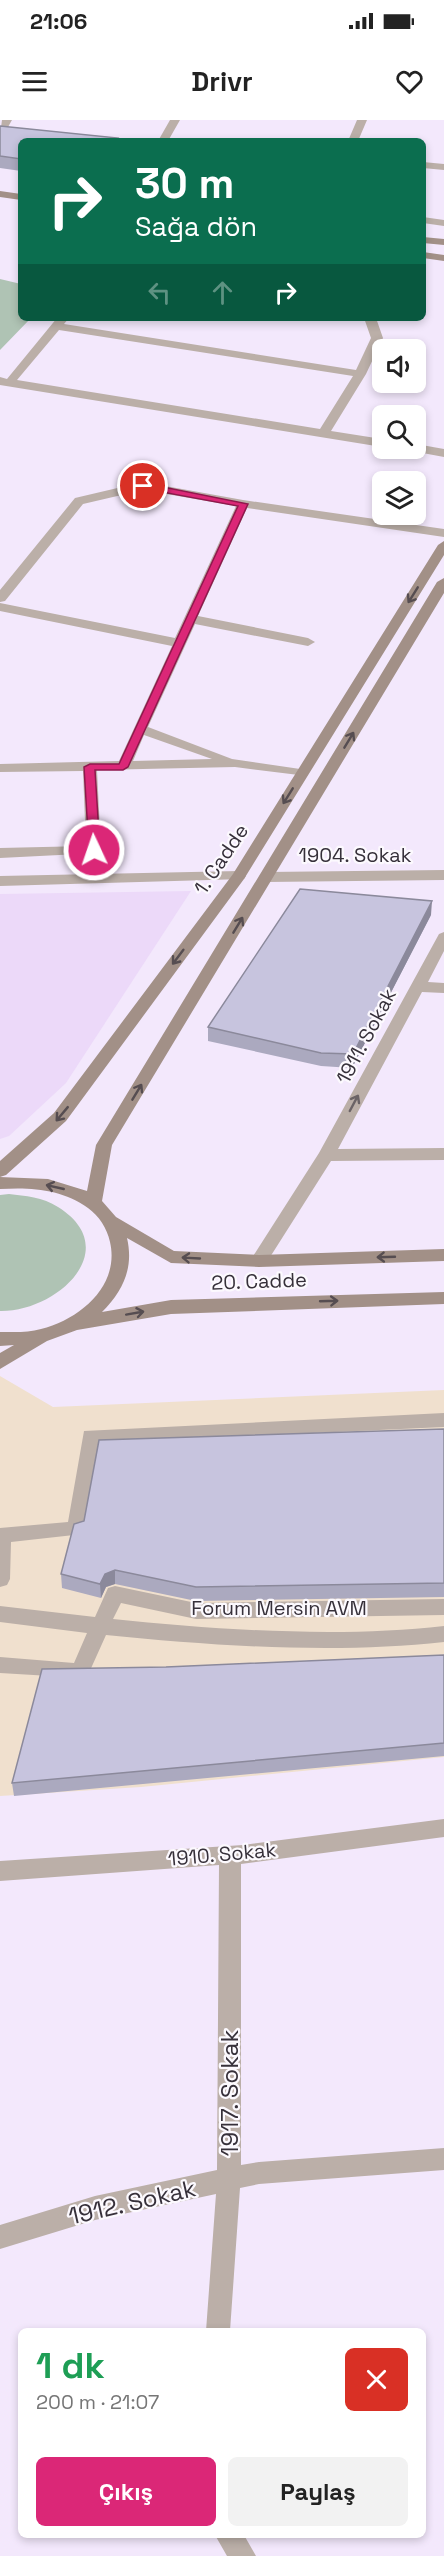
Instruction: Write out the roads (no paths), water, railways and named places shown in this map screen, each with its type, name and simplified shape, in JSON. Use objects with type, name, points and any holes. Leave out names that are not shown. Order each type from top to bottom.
[{"type":"street","points":[[4,133],[7,120]]},
{"type":"street","points":[[165,138],[175,120]]},
{"type":"street","points":[[354,138],[362,120]]},
{"type":"street","points":[[426,165],[444,167]]},
{"type":"street","points":[[0,184],[18,186]]},
{"type":"street","points":[[0,194],[18,197]]},
{"type":"street","points":[[426,220],[444,223]]},
{"type":"street","points":[[426,240],[444,242]]},
{"type":"street","points":[[426,255],[444,258]]},
{"type":"street","points":[[323,434],[360,374],[377,338],[371,321]]},
{"type":"street","points":[[5,382],[59,322],[360,374]]},
{"type":"street","points":[[5,382],[372,441]]},
{"type":"street","points":[[426,450],[444,453]]},
{"type":"street","points":[[0,598],[79,501],[143,486],[243,504],[444,533]]},
{"type":"street","points":[[123,767],[243,504]]},
{"type":"street","name":"1. Cadde","points":[[0,1171],[60,1117],[239,876],[444,546]]},
{"type":"street","points":[[93,1203],[104,1145],[444,582]]},
{"type":"street","points":[[0,607],[179,643]]},
{"type":"street","points":[[191,618],[308,642]]},
{"type":"street","points":[[140,729],[235,763]]},
{"type":"street","points":[[0,768],[235,763],[302,773]]},
{"type":"street","points":[[0,853],[94,850],[90,767]]},
{"type":"street","name":"1904. Sokak","points":[[267,877],[444,875]]},
{"type":"street","points":[[0,881],[239,876]]},
{"type":"street","name":"1911. Sokak","points":[[259,1262],[326,1155],[444,937]]},
{"type":"street","points":[[416,986],[444,988]]},
{"type":"street","points":[[326,1155],[444,1154]]},
{"type":"street","points":[[0,1183],[27,1181],[62,1187],[93,1203],[112,1222],[123,1248],[120,1276],[105,1300],[77,1323],[44,1336],[0,1362]]},
{"type":"street","name":"20. Cadde","points":[[112,1222],[171,1257],[259,1262],[444,1255]]},
{"type":"street","name":"20. Cadde","points":[[77,1323],[171,1307],[444,1298]]},
{"type":"street","points":[[0,1339],[44,1336]]},
{"type":"street","points":[[0,1580],[2,1535],[76,1529],[91,1436],[444,1420]]},
{"type":"street","name":"Forum Mersin AVM","points":[[81,1669],[116,1594],[196,1611],[444,1607]]},
{"type":"street","name":"Forum Mersin AVM","points":[[0,1614],[143,1632],[257,1639],[417,1638],[444,1634]]},
{"type":"street","points":[[0,1665],[54,1669],[104,1669]]},
{"type":"street","name":"1910. Sokak","points":[[0,1871],[230,1855],[444,1828]]},
{"type":"street","name":"1917. Sokak","points":[[218,2328],[229,2179],[230,1855]]},
{"type":"street","name":"1912. Sokak","points":[[0,2237],[95,2208],[260,2173],[444,2159]]},
{"type":"street","points":[[230,2538],[243,2556]]}]
